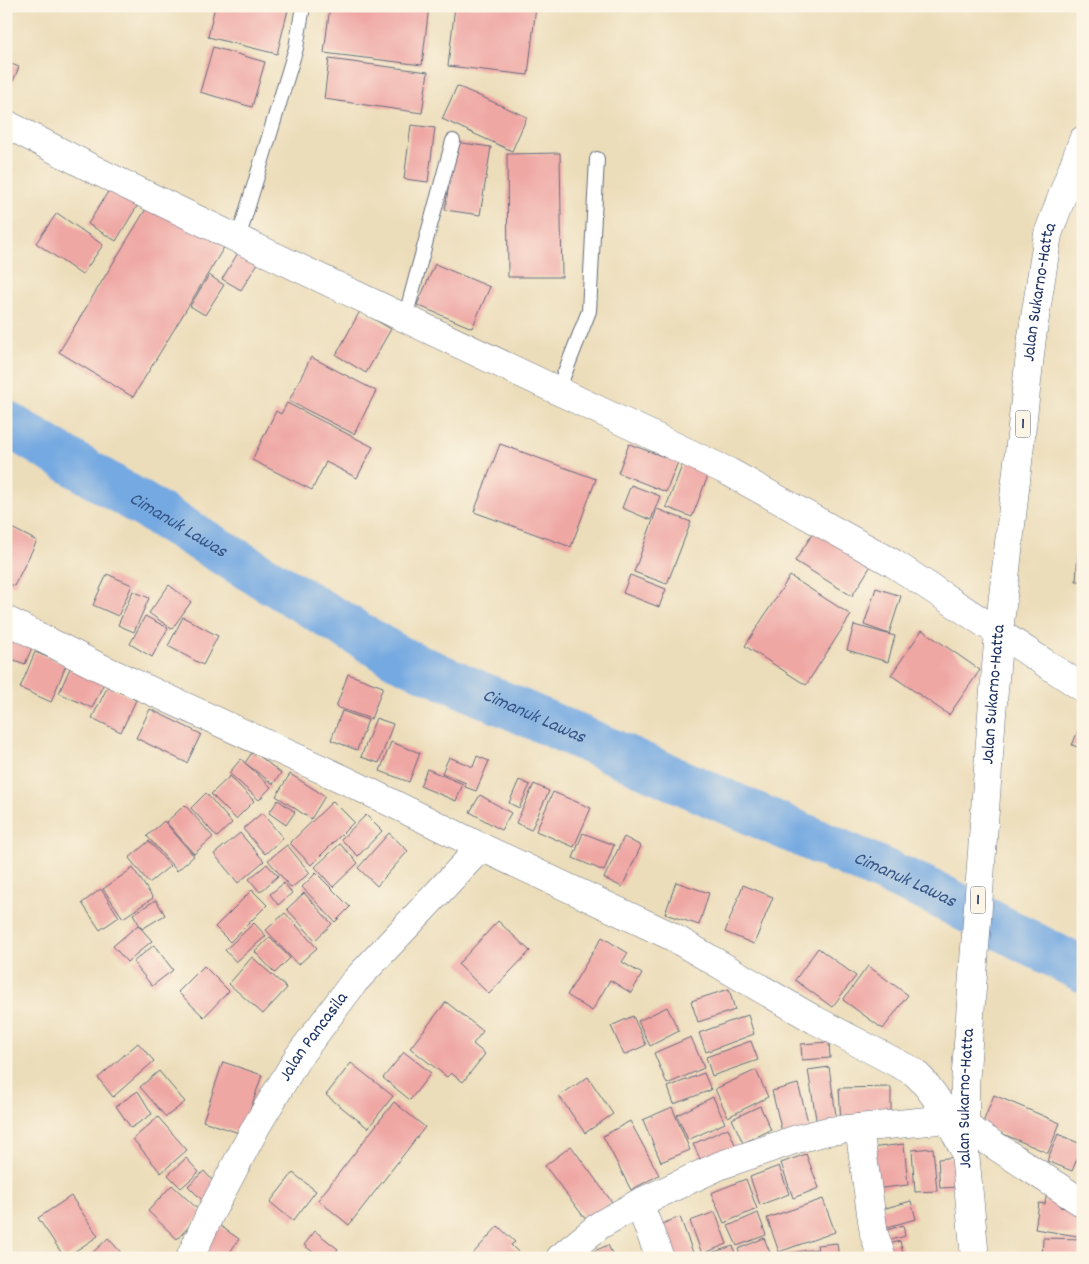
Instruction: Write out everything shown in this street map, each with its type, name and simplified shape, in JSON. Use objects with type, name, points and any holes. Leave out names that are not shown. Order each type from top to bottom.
[{"type":"main road","points":[[6,124],[97,171],[238,239],[729,472],[893,562],[1083,688]]},
{"type":"main road","name":"Jalan Sukarno-Hatta","points":[[975,1258],[959,1132],[965,1085],[999,632],[1032,337],[1048,234],[1083,140]]},
{"type":"main road","points":[[6,620],[99,667],[347,781],[481,847],[669,934],[815,1020],[914,1072],[927,1084],[959,1132],[1083,1203]]},
{"type":"main road","name":"Jalan Pancasila","points":[[190,1258],[210,1214],[257,1125],[298,1057],[354,982],[481,847]]},
{"type":"main road","points":[[560,1258],[600,1226],[639,1203],[721,1165],[788,1142],[828,1131],[859,1128],[959,1132]]},
{"type":"main road","points":[[859,1128],[874,1234],[882,1258]]},
{"type":"main road","points":[[639,1203],[660,1258]]},
{"type":"lane","points":[[238,239],[296,48],[303,6]]},
{"type":"lane","points":[[405,318],[453,141]]},
{"type":"lane","points":[[558,390],[589,311],[596,159]]},
{"type":"building","points":[[215,6],[289,6],[277,54],[208,37]]},
{"type":"building","points":[[330,6],[429,6],[422,65],[324,53]]},
{"type":"building","points":[[455,6],[536,6],[528,75],[448,66]]},
{"type":"building","points":[[213,47],[265,62],[252,107],[200,92]]},
{"type":"building","points":[[329,59],[428,72],[422,113],[324,99]]},
{"type":"building","points":[[6,62],[19,67],[6,98]]},
{"type":"building","points":[[457,86],[527,117],[512,151],[442,119]]},
{"type":"building","points":[[411,125],[435,128],[428,182],[404,179]]},
{"type":"building","points":[[455,142],[491,147],[480,215],[445,210]]},
{"type":"building","points":[[560,153],[562,277],[508,277],[507,154]]},
{"type":"building","points":[[114,182],[142,198],[116,241],[88,224]]},
{"type":"building","points":[[152,199],[226,244],[133,397],[59,352]]},
{"type":"building","points":[[57,213],[103,245],[82,275],[36,243]]},
{"type":"building","points":[[241,248],[260,260],[241,290],[222,279]]},
{"type":"building","points":[[435,264],[490,287],[472,328],[417,305]]},
{"type":"building","points":[[209,275],[224,285],[205,315],[190,306]]},
{"type":"building","points":[[360,311],[391,329],[366,373],[336,355]]},
{"type":"building","points":[[311,357],[376,391],[354,434],[289,401]]},
{"type":"building","points":[[287,403],[373,447],[357,478],[326,462],[312,490],[252,460],[276,411],[281,414]]},
{"type":"building","points":[[500,444],[596,479],[571,547],[474,512]]},
{"type":"building","points":[[629,444],[678,462],[666,492],[618,473]]},
{"type":"building","points":[[683,463],[709,473],[692,517],[666,507]]},
{"type":"building","points":[[631,485],[660,496],[651,520],[622,508]]},
{"type":"building","points":[[657,509],[691,522],[667,584],[634,572]]},
{"type":"building","points":[[6,525],[37,541],[14,586],[6,582]]},
{"type":"building","points":[[815,530],[872,564],[852,596],[795,561]]},
{"type":"building","points":[[1079,540],[1083,540],[1083,581],[1076,581]]},
{"type":"building","points":[[107,574],[132,585],[118,616],[93,605]]},
{"type":"building","points":[[630,575],[666,589],[659,607],[623,593]]},
{"type":"building","points":[[790,576],[851,615],[806,685],[745,646]]},
{"type":"building","points":[[169,585],[191,602],[172,629],[149,613]]},
{"type":"building","points":[[876,588],[901,596],[889,634],[864,625]]},
{"type":"building","points":[[133,591],[149,598],[134,632],[118,625]]},
{"type":"building","points":[[145,616],[168,628],[152,657],[130,644]]},
{"type":"building","points":[[183,617],[218,636],[203,665],[168,646]]},
{"type":"building","points":[[854,625],[895,636],[888,662],[847,650]]},
{"type":"building","points":[[6,626],[36,638],[25,664],[6,657]]},
{"type":"building","points":[[922,630],[980,670],[949,715],[891,675]]},
{"type":"building","points":[[35,652],[66,665],[51,702],[20,688]]},
{"type":"building","points":[[70,668],[104,683],[92,708],[59,693]]},
{"type":"building","points":[[348,674],[383,687],[371,719],[336,707]]},
{"type":"building","points":[[108,686],[136,700],[121,732],[92,718]]},
{"type":"building","points":[[150,709],[201,734],[187,763],[136,738]]},
{"type":"building","points":[[342,711],[368,720],[357,750],[331,740]]},
{"type":"building","points":[[376,718],[393,724],[379,763],[361,757]]},
{"type":"building","points":[[1083,719],[1083,749],[1072,745]]},
{"type":"building","points":[[391,742],[420,753],[409,782],[380,771]]},
{"type":"building","points":[[253,751],[281,773],[273,784],[245,763]]},
{"type":"building","points":[[477,756],[489,761],[476,791],[465,787],[466,783],[442,773],[449,757],[473,767]]},
{"type":"building","points":[[241,759],[271,787],[259,800],[229,773]]},
{"type":"building","points":[[427,769],[463,784],[456,801],[420,786]]},
{"type":"building","points":[[290,774],[325,796],[311,819],[276,796]]},
{"type":"building","points":[[230,776],[254,801],[236,819],[211,794]]},
{"type":"building","points":[[519,780],[530,785],[519,808],[509,803]]},
{"type":"building","points":[[534,784],[549,791],[531,830],[516,823]]},
{"type":"building","points":[[553,792],[591,808],[574,847],[536,831]]},
{"type":"building","points":[[206,793],[232,823],[217,837],[191,808]]},
{"type":"building","points":[[480,795],[511,813],[501,830],[470,812]]},
{"type":"building","points":[[278,800],[295,812],[286,825],[269,813]]},
{"type":"building","points":[[333,801],[354,822],[311,865],[290,843]]},
{"type":"building","points":[[185,805],[213,837],[194,854],[166,822]]},
{"type":"building","points":[[262,813],[283,838],[265,854],[243,829]]},
{"type":"building","points":[[366,815],[382,831],[358,856],[341,839]]},
{"type":"building","points":[[164,821],[194,856],[177,871],[147,836]]},
{"type":"building","points":[[240,833],[264,861],[238,883],[214,854]]},
{"type":"building","points":[[389,833],[408,851],[377,886],[358,868]]},
{"type":"building","points":[[583,833],[614,845],[604,871],[573,858]]},
{"type":"building","points":[[624,837],[641,846],[622,887],[604,878]]},
{"type":"building","points":[[149,841],[170,866],[149,883],[129,858]]},
{"type":"building","points":[[340,844],[358,863],[333,887],[315,867]]},
{"type":"building","points":[[287,845],[310,873],[291,888],[268,860]]},
{"type":"building","points":[[267,864],[278,876],[260,892],[249,879]]},
{"type":"building","points":[[133,868],[153,898],[123,918],[103,889]]},
{"type":"building","points":[[316,873],[350,907],[335,922],[302,887]]},
{"type":"building","points":[[676,882],[709,893],[699,925],[665,914]]},
{"type":"building","points":[[284,883],[292,893],[278,905],[270,894]]},
{"type":"building","points":[[743,885],[773,897],[754,944],[725,932]]},
{"type":"building","points":[[101,889],[119,917],[100,930],[82,903]]},
{"type":"building","points":[[252,890],[267,905],[230,942],[215,927]]},
{"type":"building","points":[[304,893],[332,924],[315,940],[287,909]]},
{"type":"building","points":[[156,900],[165,915],[142,929],[133,914]]},
{"type":"building","points":[[285,913],[317,948],[298,965],[266,930]]},
{"type":"building","points":[[498,921],[530,951],[489,994],[458,964]]},
{"type":"building","points":[[254,923],[266,936],[236,962],[225,950]]},
{"type":"building","points":[[138,925],[152,941],[127,962],[113,946]]},
{"type":"building","points":[[270,937],[290,958],[275,973],[255,952]]},
{"type":"building","points":[[602,937],[628,953],[622,962],[642,974],[631,993],[610,980],[592,1011],[567,995]]},
{"type":"building","points":[[154,945],[173,970],[152,986],[133,962]]},
{"type":"building","points":[[818,948],[856,976],[832,1007],[795,980]]},
{"type":"building","points":[[252,957],[287,988],[263,1014],[229,984]]},
{"type":"building","points":[[204,966],[229,991],[204,1017],[178,992]]},
{"type":"building","points":[[868,966],[908,995],[883,1029],[843,1000]]},
{"type":"building","points":[[729,989],[735,1010],[698,1022],[691,1001]]},
{"type":"building","points":[[446,1002],[483,1031],[473,1044],[485,1054],[463,1082],[451,1073],[447,1077],[410,1048]]},
{"type":"building","points":[[667,1007],[679,1031],[650,1046],[638,1021]]},
{"type":"building","points":[[748,1015],[754,1034],[706,1052],[699,1033]]},
{"type":"building","points":[[633,1016],[646,1045],[624,1055],[611,1026]]},
{"type":"building","points":[[691,1037],[704,1068],[667,1084],[654,1053]]},
{"type":"building","points":[[751,1041],[758,1060],[712,1076],[706,1057]]},
{"type":"building","points":[[829,1042],[830,1058],[802,1060],[801,1044]]},
{"type":"building","points":[[138,1043],[154,1061],[113,1097],[98,1078]]},
{"type":"building","points":[[404,1052],[431,1073],[410,1100],[383,1078]]},
{"type":"building","points":[[223,1062],[262,1075],[242,1134],[203,1121]]},
{"type":"building","points":[[351,1063],[393,1096],[368,1128],[326,1095]]},
{"type":"building","points":[[829,1067],[837,1122],[817,1125],[808,1070]]},
{"type":"building","points":[[756,1070],[768,1097],[728,1117],[715,1089]]},
{"type":"building","points":[[159,1071],[185,1102],[166,1117],[140,1087]]},
{"type":"building","points":[[704,1073],[711,1090],[674,1104],[668,1087]]},
{"type":"building","points":[[588,1077],[613,1114],[585,1133],[559,1096]]},
{"type":"building","points":[[798,1084],[810,1129],[783,1136],[772,1091]]},
{"type":"building","points":[[891,1087],[891,1121],[841,1123],[839,1088]]},
{"type":"building","points":[[138,1091],[152,1114],[131,1128],[116,1106]]},
{"type":"building","points":[[994,1095],[1060,1123],[1048,1153],[982,1125]]},
{"type":"building","points":[[713,1097],[725,1123],[688,1140],[677,1115]]},
{"type":"building","points":[[394,1102],[425,1127],[349,1225],[318,1200]]},
{"type":"building","points":[[760,1106],[771,1130],[743,1143],[732,1119]]},
{"type":"building","points":[[672,1107],[690,1150],[661,1162],[643,1120]]},
{"type":"building","points":[[158,1117],[187,1150],[161,1173],[133,1139]]},
{"type":"building","points":[[630,1121],[659,1175],[631,1190],[603,1136]]},
{"type":"building","points":[[728,1128],[737,1149],[703,1165],[693,1144]]},
{"type":"building","points":[[1058,1134],[1083,1145],[1072,1171],[1047,1161]]},
{"type":"building","points":[[904,1144],[908,1185],[874,1189],[870,1148]]},
{"type":"building","points":[[571,1146],[612,1202],[587,1221],[545,1166]]},
{"type":"building","points":[[933,1148],[937,1191],[915,1192],[912,1150]]},
{"type":"building","points":[[806,1154],[819,1188],[793,1198],[781,1163]]},
{"type":"building","points":[[956,1157],[959,1187],[940,1188],[938,1159]]},
{"type":"building","points":[[186,1158],[199,1172],[181,1188],[168,1175]]},
{"type":"building","points":[[779,1166],[789,1194],[760,1205],[750,1177]]},
{"type":"building","points":[[204,1171],[221,1190],[206,1204],[188,1186]]},
{"type":"building","points":[[293,1173],[316,1191],[293,1221],[270,1202]]},
{"type":"building","points":[[746,1179],[757,1209],[724,1223],[711,1193]]},
{"type":"building","points":[[172,1185],[202,1213],[177,1239],[148,1211]]},
{"type":"building","points":[[1047,1192],[1063,1195],[1060,1207],[1083,1211],[1083,1237],[1035,1229],[1039,1203],[1045,1204]]},
{"type":"building","points":[[71,1196],[98,1236],[65,1258],[38,1218]]},
{"type":"building","points":[[823,1199],[835,1232],[779,1252],[767,1218]]},
{"type":"building","points":[[911,1201],[916,1219],[880,1229],[875,1211]]},
{"type":"building","points":[[715,1212],[727,1244],[702,1254],[690,1221]]},
{"type":"building","points":[[758,1213],[766,1235],[737,1246],[728,1226]]},
{"type":"building","points":[[680,1217],[695,1258],[662,1258],[651,1228]]},
{"type":"building","points":[[219,1225],[239,1239],[226,1258],[214,1258],[202,1249]]},
{"type":"building","points":[[903,1225],[905,1236],[884,1242],[881,1232]]},
{"type":"building","points":[[498,1226],[515,1242],[511,1245],[524,1258],[469,1258]]},
{"type":"building","points":[[315,1231],[338,1249],[331,1258],[320,1258],[304,1245]]},
{"type":"building","points":[[108,1238],[126,1258],[87,1258]]},
{"type":"building","points":[[764,1238],[771,1255],[765,1258],[741,1258],[738,1249]]},
{"type":"building","points":[[1043,1238],[1083,1239],[1083,1258],[1042,1257]]},
{"type":"building","points":[[900,1241],[904,1258],[885,1258],[882,1246]]},
{"type":"building","points":[[837,1243],[839,1258],[819,1258],[817,1245]]},
{"type":"building","points":[[608,1245],[614,1258],[579,1258]]},
{"type":"building","points":[[733,1246],[736,1258],[702,1258],[701,1256]]},
{"type":"building","points":[[816,1249],[817,1258],[784,1258],[784,1254]]},
{"type":"building","points":[[972,1252],[972,1258],[931,1258],[931,1255]]},
{"type":"waterway","name":"Cimanuk Lawas","points":[[6,423],[397,657],[930,891],[1083,970]]}]
